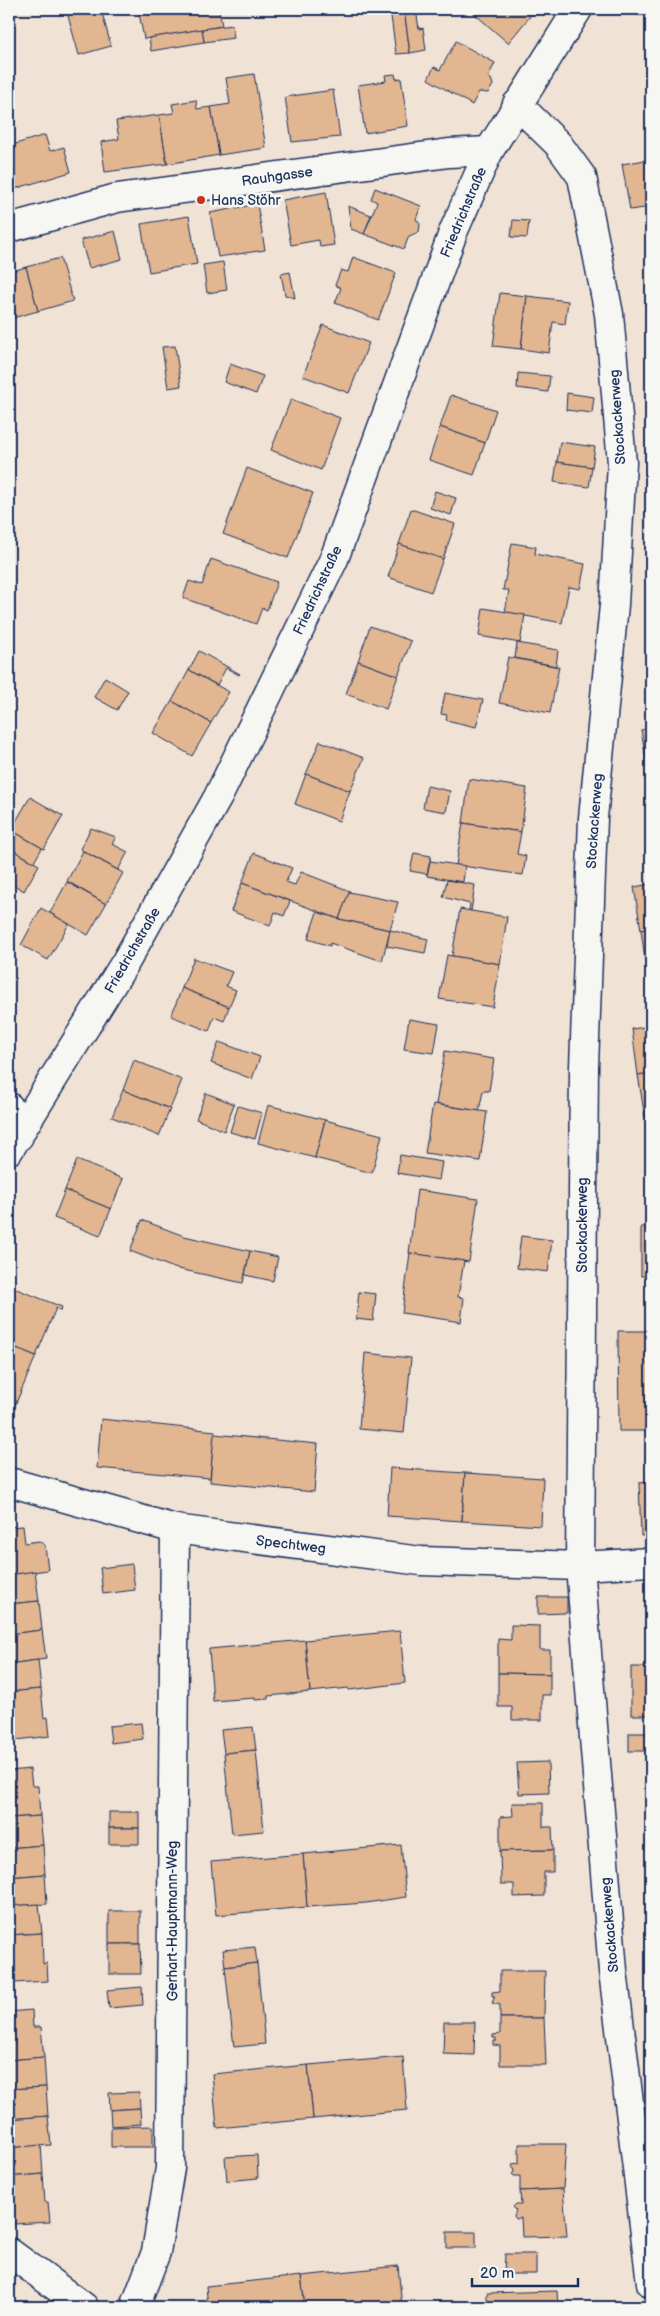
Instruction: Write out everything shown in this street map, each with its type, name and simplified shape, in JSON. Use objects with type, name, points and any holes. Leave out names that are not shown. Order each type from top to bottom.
[{"type":"street","name":"Friedrichstraße","points":[[14,1143],[126,963],[218,797],[334,558],[454,230],[489,150],[578,9]]},
{"type":"street","name":"Stockackerweg","points":[[517,104],[558,144],[582,177],[609,314],[622,463],[614,605],[593,818],[584,1067],[580,1566],[613,1971],[651,2283]]},
{"type":"street","name":"Rauhgasse","points":[[9,228],[117,198],[449,153],[489,150]]},
{"type":"street","points":[[9,1107],[14,1143]]},
{"type":"street","name":"Spechtweg","points":[[9,1482],[175,1529],[421,1561],[580,1566]]},
{"type":"street","name":"Gerhart-Hauptmann-Weg","points":[[135,2307],[156,2252],[170,2168],[175,1529]]},
{"type":"street","points":[[580,1566],[651,1562]]},
{"type":"street","points":[[9,2252],[84,2307]]},
{"type":"building","points":[[66,9],[101,9],[111,46],[79,55]]},
{"type":"building","points":[[163,9],[219,9],[222,26],[144,39],[139,13]]},
{"type":"building","points":[[390,9],[404,9],[410,53],[396,54]]},
{"type":"building","points":[[404,9],[416,9],[419,29],[423,28],[426,50],[410,53]]},
{"type":"building","points":[[469,9],[536,9],[508,43]]},
{"type":"building","points":[[232,25],[234,38],[204,42],[202,29]]},
{"type":"building","points":[[202,29],[204,42],[151,51],[149,38]]},
{"type":"building","points":[[456,41],[495,63],[488,77],[493,85],[488,93],[479,92],[472,105],[428,79],[434,67],[440,70]]},
{"type":"building","points":[[254,74],[266,148],[219,155],[211,107],[230,104],[226,78]]},
{"type":"building","points":[[395,74],[396,79],[401,78],[408,126],[365,133],[358,85],[386,81],[385,75]]},
{"type":"building","points":[[333,90],[340,137],[292,142],[285,97]]},
{"type":"building","points":[[196,100],[197,109],[211,107],[219,155],[167,164],[159,115],[174,113],[172,104]]},
{"type":"building","points":[[159,115],[167,164],[105,172],[101,142],[119,139],[116,121]]},
{"type":"building","points":[[45,135],[50,151],[64,147],[71,172],[14,189],[9,172],[9,146]]},
{"type":"building","points":[[651,159],[651,207],[630,210],[622,164]]},
{"type":"building","points":[[375,188],[421,206],[416,219],[420,224],[419,232],[409,236],[404,249],[364,234],[377,202],[371,199]]},
{"type":"building","points":[[326,192],[334,245],[320,247],[319,240],[291,245],[283,200]]},
{"type":"building","points":[[257,204],[265,250],[218,257],[210,213]]},
{"type":"building","points":[[348,206],[371,215],[364,234],[351,229]]},
{"type":"building","points":[[189,216],[197,264],[149,272],[141,224]]},
{"type":"building","points":[[513,220],[529,221],[527,238],[511,237]]},
{"type":"building","points":[[115,231],[122,259],[89,268],[81,240]]},
{"type":"building","points":[[353,257],[396,273],[378,320],[335,303],[341,288],[335,285],[341,270],[348,272]]},
{"type":"building","points":[[60,258],[73,301],[38,311],[26,267]]},
{"type":"building","points":[[223,262],[227,290],[207,293],[203,265]]},
{"type":"building","points":[[26,267],[38,311],[9,319],[9,272]]},
{"type":"building","points":[[290,272],[295,298],[285,295],[281,274]]},
{"type":"building","points":[[500,293],[527,296],[521,349],[493,346]]},
{"type":"building","points":[[527,296],[568,301],[565,324],[553,322],[549,353],[521,349]]},
{"type":"building","points":[[323,325],[369,343],[349,393],[303,376]]},
{"type":"building","points":[[175,346],[181,386],[168,388],[162,347]]},
{"type":"building","points":[[230,364],[263,376],[256,394],[224,382]]},
{"type":"building","points":[[518,373],[550,376],[548,392],[517,388]]},
{"type":"building","points":[[567,393],[594,397],[592,413],[566,410]]},
{"type":"building","points":[[451,395],[496,410],[485,443],[440,427]]},
{"type":"building","points":[[291,399],[340,418],[321,470],[271,450]]},
{"type":"building","points":[[440,427],[485,443],[474,475],[429,460]]},
{"type":"building","points":[[560,442],[595,447],[592,467],[557,462]]},
{"type":"building","points":[[557,462],[592,467],[589,487],[554,482]]},
{"type":"building","points":[[247,468],[313,493],[288,558],[223,534]]},
{"type":"building","points":[[435,491],[456,498],[451,515],[430,508]]},
{"type":"building","points":[[411,509],[455,524],[443,559],[399,544]]},
{"type":"building","points":[[512,543],[536,547],[535,554],[585,564],[580,589],[569,587],[562,623],[505,612],[509,590],[503,590]]},
{"type":"building","points":[[399,544],[443,559],[431,592],[388,577]]},
{"type":"building","points":[[211,559],[277,582],[267,610],[262,608],[256,624],[183,598],[189,581],[202,585]]},
{"type":"building","points":[[483,608],[525,615],[520,643],[479,636]]},
{"type":"building","points":[[370,626],[411,641],[398,676],[358,661]]},
{"type":"building","points":[[517,643],[558,650],[556,666],[515,658]]},
{"type":"building","points":[[199,651],[240,674],[226,668],[217,685],[189,670]]},
{"type":"building","points":[[508,657],[559,667],[550,713],[499,703]]},
{"type":"building","points":[[358,661],[398,676],[386,709],[346,694]]},
{"type":"building","points":[[189,670],[229,692],[211,723],[172,701]]},
{"type":"building","points":[[105,677],[128,691],[117,710],[94,697]]},
{"type":"building","points":[[445,693],[483,700],[476,727],[446,720],[447,715],[441,714]]},
{"type":"building","points":[[172,701],[211,723],[192,756],[153,733]]},
{"type":"building","points":[[651,728],[651,770],[648,770],[641,730]]},
{"type":"building","points":[[320,741],[364,758],[350,791],[306,774]]},
{"type":"building","points":[[306,774],[350,791],[339,821],[295,804]]},
{"type":"building","points":[[469,779],[527,788],[521,832],[463,823]]},
{"type":"building","points":[[427,786],[450,791],[446,812],[423,808]]},
{"type":"building","points":[[30,797],[63,816],[44,849],[11,830]]},
{"type":"building","points":[[463,823],[521,832],[517,854],[526,856],[523,875],[456,865]]},
{"type":"building","points":[[91,828],[116,837],[112,844],[128,852],[118,870],[80,849]]},
{"type":"building","points":[[11,830],[42,848],[34,862],[9,848]]},
{"type":"building","points":[[9,848],[39,865],[24,891],[9,882]]},
{"type":"building","points":[[83,851],[123,873],[106,904],[67,881]]},
{"type":"building","points":[[254,853],[292,868],[286,882],[295,885],[301,872],[350,891],[339,919],[242,883]]},
{"type":"building","points":[[414,853],[431,856],[427,874],[410,871]]},
{"type":"building","points":[[430,861],[465,866],[463,882],[427,876]]},
{"type":"building","points":[[447,880],[475,885],[471,911],[469,910],[470,904],[443,897]]},
{"type":"building","points":[[67,882],[106,904],[88,935],[50,913]]},
{"type":"building","points":[[242,883],[290,901],[284,916],[275,912],[270,926],[231,911]]},
{"type":"building","points":[[651,884],[651,928],[641,930],[634,887]]},
{"type":"building","points":[[349,892],[398,902],[390,930],[339,919]]},
{"type":"building","points":[[41,908],[69,924],[48,960],[21,945]]},
{"type":"building","points":[[460,909],[507,917],[500,964],[452,956]]},
{"type":"building","points":[[317,912],[339,919],[390,930],[382,961],[330,943],[330,946],[308,939]]},
{"type":"building","points":[[651,928],[651,959],[645,960],[641,930]]},
{"type":"building","points":[[390,930],[428,939],[425,953],[387,946]]},
{"type":"building","points":[[447,955],[500,964],[493,1007],[439,999]]},
{"type":"building","points":[[194,958],[232,972],[226,986],[236,990],[229,1007],[182,988]]},
{"type":"building","points":[[182,988],[229,1007],[224,1021],[214,1017],[209,1031],[171,1016]]},
{"type":"building","points":[[409,1019],[439,1024],[434,1053],[404,1049]]},
{"type":"building","points":[[651,1026],[651,1073],[638,1075],[632,1029]]},
{"type":"building","points":[[219,1042],[260,1057],[252,1079],[211,1063]]},
{"type":"building","points":[[445,1051],[494,1059],[489,1091],[483,1091],[479,1111],[436,1104]]},
{"type":"building","points":[[134,1060],[182,1080],[170,1109],[123,1090]]},
{"type":"building","points":[[651,1073],[651,1118],[645,1118],[638,1075]]},
{"type":"building","points":[[123,1090],[170,1109],[159,1136],[112,1117]]},
{"type":"building","points":[[206,1093],[234,1104],[224,1131],[196,1119]]},
{"type":"building","points":[[433,1104],[487,1112],[480,1161],[425,1153]]},
{"type":"building","points":[[268,1105],[325,1120],[315,1158],[258,1143]]},
{"type":"building","points":[[238,1106],[262,1113],[255,1139],[230,1132]]},
{"type":"building","points":[[325,1120],[382,1135],[372,1173],[315,1158]]},
{"type":"building","points":[[400,1155],[442,1162],[439,1180],[397,1173]]},
{"type":"building","points":[[77,1160],[123,1179],[111,1209],[65,1190]]},
{"type":"building","points":[[65,1190],[111,1209],[100,1236],[54,1218]]},
{"type":"building","points":[[417,1190],[478,1199],[469,1262],[409,1253]]},
{"type":"building","points":[[142,1220],[184,1236],[250,1251],[243,1283],[174,1268],[130,1251]]},
{"type":"building","points":[[641,1227],[651,1227],[651,1276],[641,1276]]},
{"type":"building","points":[[521,1236],[552,1240],[548,1272],[517,1268]]},
{"type":"building","points":[[250,1251],[278,1257],[273,1281],[245,1275]]},
{"type":"building","points":[[410,1253],[464,1261],[458,1297],[464,1298],[461,1322],[402,1313]]},
{"type":"building","points":[[14,1288],[62,1307],[61,1311],[56,1308],[36,1356],[9,1345],[9,1300]]},
{"type":"building","points":[[359,1292],[376,1294],[373,1321],[356,1319]]},
{"type":"building","points":[[618,1331],[651,1331],[651,1431],[619,1431]]},
{"type":"building","points":[[9,1345],[36,1356],[16,1403],[9,1400]]},
{"type":"building","points":[[365,1353],[411,1358],[404,1433],[359,1429]]},
{"type":"building","points":[[9,1400],[16,1403],[9,1421]]},
{"type":"building","points":[[101,1419],[215,1431],[210,1478],[97,1468]]},
{"type":"building","points":[[214,1434],[318,1444],[314,1492],[210,1482]]},
{"type":"building","points":[[390,1468],[465,1473],[462,1521],[387,1516]]},
{"type":"building","points":[[465,1473],[543,1478],[541,1526],[462,1521]]},
{"type":"building","points":[[651,1482],[651,1535],[641,1536],[639,1483]]},
{"type":"building","points":[[23,1526],[25,1543],[39,1541],[45,1545],[48,1570],[9,1575],[9,1527]]},
{"type":"building","points":[[132,1564],[135,1590],[103,1594],[100,1568]]},
{"type":"building","points":[[35,1571],[39,1601],[9,1604],[9,1575]]},
{"type":"building","points":[[538,1597],[567,1597],[567,1613],[538,1614]]},
{"type":"building","points":[[39,1601],[42,1630],[9,1634],[9,1604]]},
{"type":"building","points":[[511,1625],[540,1626],[540,1650],[550,1650],[550,1674],[498,1673],[498,1639],[511,1640]]},
{"type":"building","points":[[42,1630],[46,1659],[9,1664],[9,1634]]},
{"type":"building","points":[[400,1631],[405,1683],[349,1690],[348,1688],[310,1692],[305,1640]]},
{"type":"building","points":[[305,1640],[310,1692],[268,1696],[268,1699],[213,1701],[209,1649]]},
{"type":"building","points":[[38,1660],[41,1689],[9,1692],[9,1664]]},
{"type":"building","points":[[631,1667],[651,1667],[651,1715],[631,1715]]},
{"type":"building","points":[[498,1673],[550,1674],[550,1695],[542,1695],[542,1720],[512,1720],[512,1707],[498,1707]]},
{"type":"building","points":[[41,1689],[44,1718],[48,1717],[50,1736],[16,1740],[13,1723],[9,1723],[9,1692]]},
{"type":"building","points":[[141,1723],[143,1739],[111,1743],[109,1726]]},
{"type":"building","points":[[253,1727],[256,1750],[224,1753],[221,1730]]},
{"type":"building","points":[[629,1733],[651,1733],[651,1751],[629,1751]]},
{"type":"building","points":[[256,1750],[264,1831],[232,1834],[224,1753]]},
{"type":"building","points":[[548,1762],[549,1793],[519,1794],[517,1763]]},
{"type":"building","points":[[30,1769],[32,1786],[38,1786],[40,1816],[9,1818],[9,1771]]},
{"type":"building","points":[[512,1803],[543,1803],[543,1827],[552,1827],[553,1850],[500,1851],[500,1817],[513,1816]]},
{"type":"building","points":[[109,1812],[139,1812],[139,1828],[109,1828]]},
{"type":"building","points":[[40,1816],[43,1845],[9,1848],[9,1818]]},
{"type":"building","points":[[109,1828],[139,1828],[139,1844],[109,1844]]},
{"type":"building","points":[[43,1845],[45,1874],[9,1877],[9,1848]]},
{"type":"building","points":[[401,1845],[406,1897],[366,1903],[307,1907],[303,1854]]},
{"type":"building","points":[[553,1850],[553,1872],[544,1872],[544,1896],[514,1897],[514,1884],[501,1884],[500,1851]]},
{"type":"building","points":[[303,1854],[307,1907],[216,1915],[211,1862]]},
{"type":"building","points":[[651,1868],[651,1894],[648,1869]]},
{"type":"building","points":[[45,1874],[47,1904],[9,1906],[9,1877]]},
{"type":"building","points":[[39,1904],[42,1933],[9,1935],[9,1906]]},
{"type":"building","points":[[109,1911],[140,1911],[140,1944],[109,1944]]},
{"type":"building","points":[[42,1933],[43,1964],[47,1963],[48,1981],[14,1983],[12,1966],[9,1967],[9,1935]]},
{"type":"building","points":[[109,1944],[140,1944],[141,1974],[109,1974]]},
{"type":"building","points":[[255,1947],[257,1963],[225,1967],[223,1950]]},
{"type":"building","points":[[257,1963],[265,2044],[234,2047],[225,1967]]},
{"type":"building","points":[[500,1971],[545,1971],[544,2018],[500,2018],[500,2005],[492,2003],[495,1996],[492,1996],[492,1992],[500,1991]]},
{"type":"building","points":[[142,1987],[143,2005],[109,2008],[107,1990]]},
{"type":"building","points":[[32,2010],[33,2027],[41,2027],[44,2057],[9,2060],[9,2012]]},
{"type":"building","points":[[500,2018],[544,2018],[546,2065],[500,2065],[500,2046],[493,2045],[493,2041],[496,2041],[496,2038],[493,2038],[493,2035],[500,2034]]},
{"type":"building","points":[[444,2022],[475,2022],[474,2055],[443,2054]]},
{"type":"building","points":[[44,2057],[46,2087],[9,2089],[9,2060]]},
{"type":"building","points":[[403,2057],[407,2110],[313,2119],[308,2065]]},
{"type":"building","points":[[308,2065],[313,2119],[217,2128],[212,2074]]},
{"type":"building","points":[[46,2087],[48,2116],[9,2119],[9,2089]]},
{"type":"building","points":[[139,2092],[140,2108],[110,2110],[109,2093]]},
{"type":"building","points":[[140,2108],[141,2124],[111,2126],[110,2110]]},
{"type":"building","points":[[48,2116],[51,2145],[9,2148],[9,2119]]},
{"type":"building","points":[[153,2126],[153,2147],[111,2147],[111,2127]]},
{"type":"building","points":[[519,2144],[566,2144],[563,2189],[520,2191],[520,2176],[512,2174],[514,2172],[512,2164],[519,2163]]},
{"type":"building","points":[[41,2145],[43,2174],[9,2177],[9,2148]]},
{"type":"building","points":[[257,2155],[258,2178],[227,2181],[225,2157]]},
{"type":"building","points":[[43,2174],[45,2202],[48,2202],[50,2222],[14,2224],[13,2207],[9,2208],[9,2177]]},
{"type":"building","points":[[563,2189],[567,2236],[522,2237],[521,2218],[516,2219],[514,2216],[516,2210],[513,2207],[516,2204],[521,2204],[520,2191]]},
{"type":"building","points":[[447,2232],[476,2232],[476,2248],[447,2248]]},
{"type":"building","points":[[505,2254],[536,2254],[536,2274],[504,2274]]},
{"type":"building","points":[[398,2266],[402,2307],[305,2307],[301,2276]]},
{"type":"building","points":[[301,2276],[305,2307],[208,2307],[206,2286]]},
{"type":"building","points":[[557,2291],[558,2307],[487,2307],[487,2293]]},
{"type":"place","name":"Hans Stöhr","points":[[201,200]]}]
